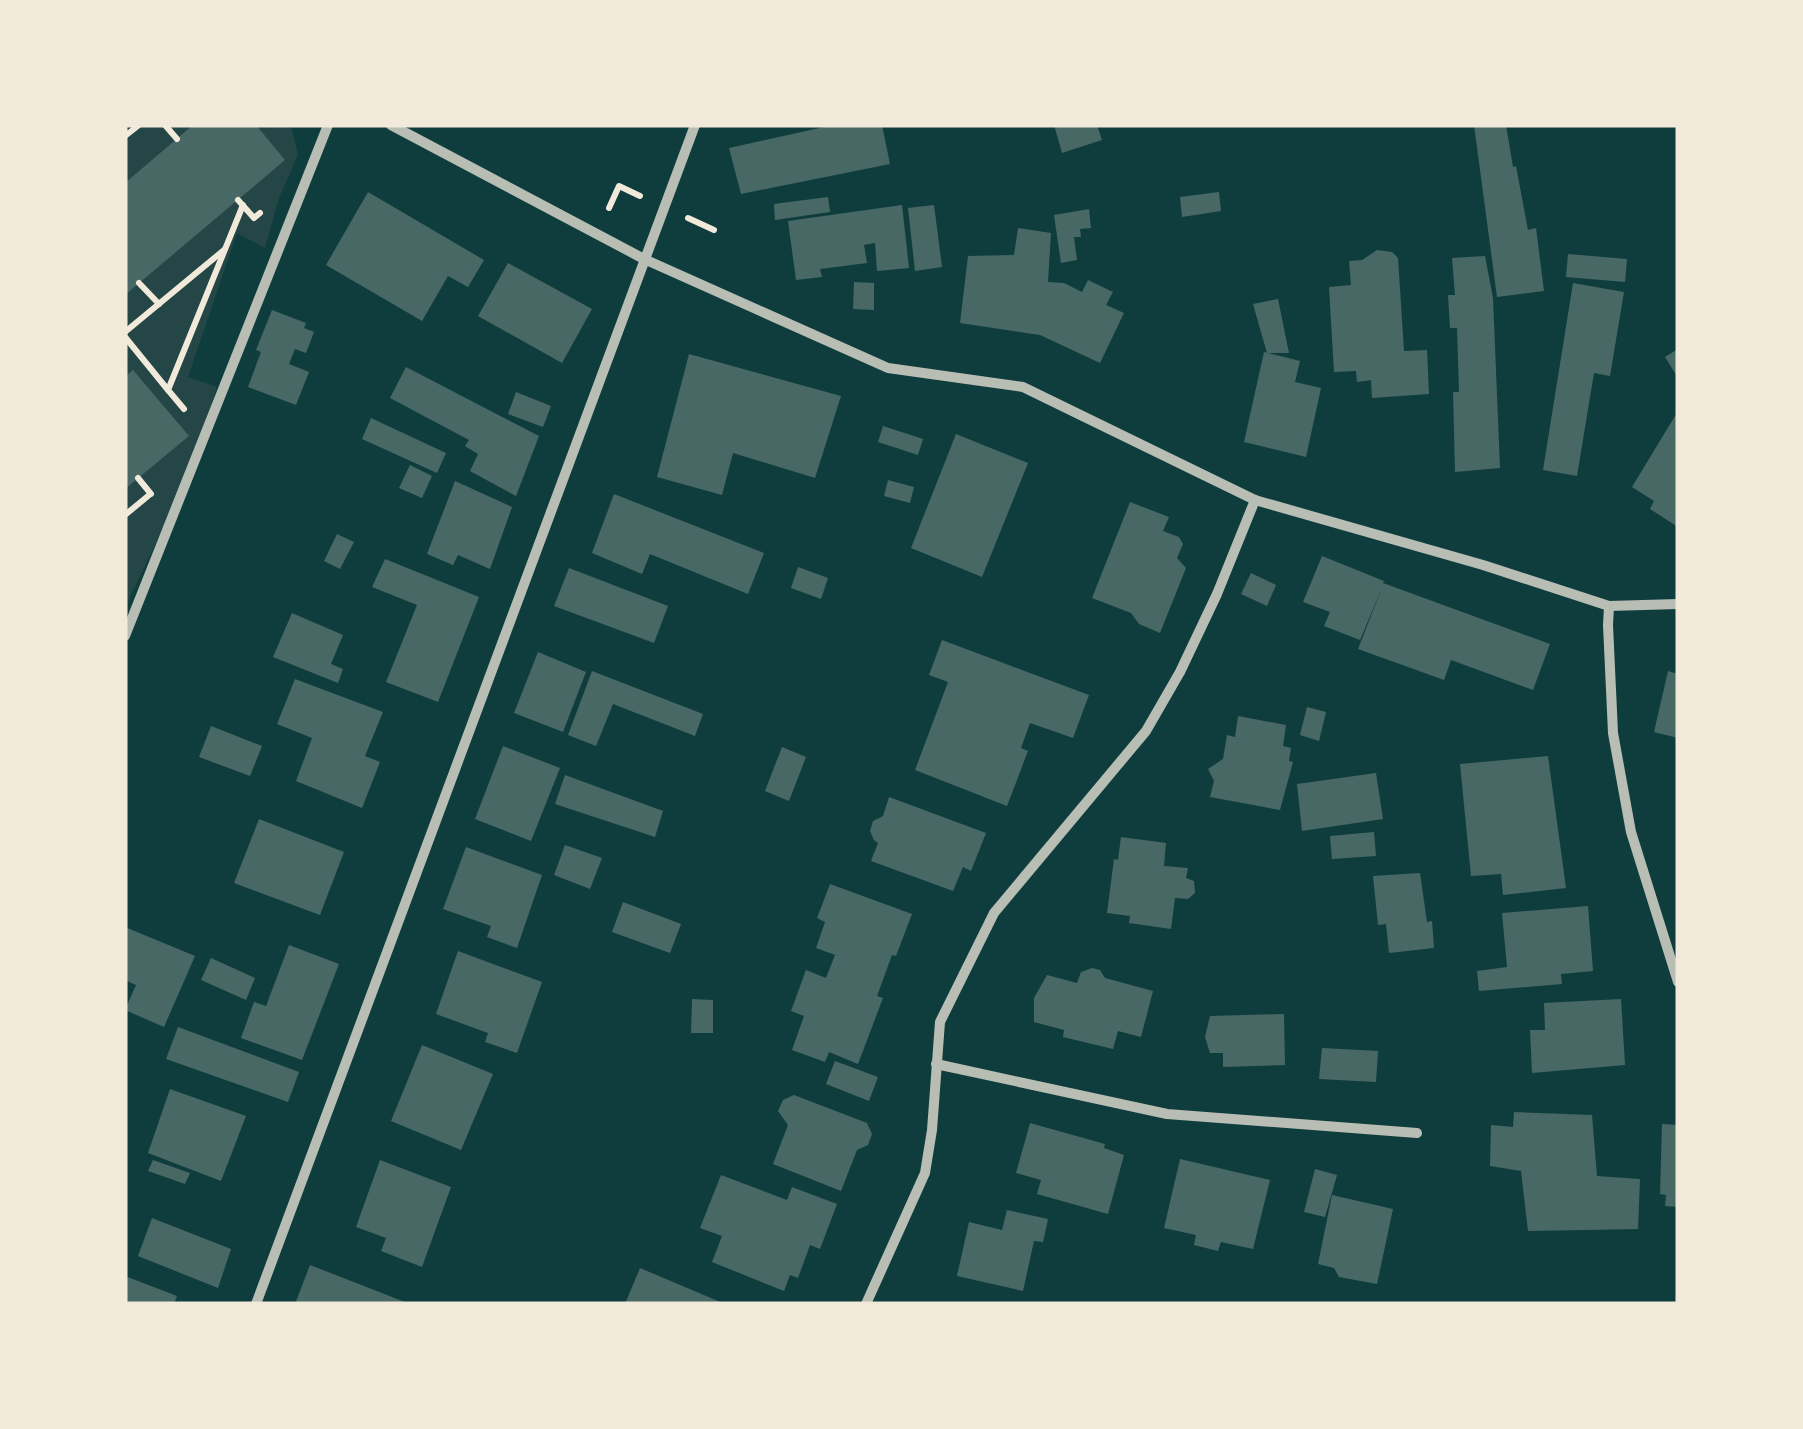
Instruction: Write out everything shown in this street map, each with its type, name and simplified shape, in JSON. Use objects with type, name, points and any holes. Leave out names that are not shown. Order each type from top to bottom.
[{"type":"street","points":[[125,636],[328,125]]},
{"type":"street","points":[[390,125],[644,260],[888,368],[1023,388],[1255,500],[1483,565],[1609,606],[1678,604]]},
{"type":"street","points":[[256,1304],[695,125]]},
{"type":"street","points":[[866,1304],[925,1173],[940,1022],[994,913],[1146,731],[1210,610],[1255,500]]},
{"type":"street","points":[[1609,606],[1614,733],[1631,832],[1678,982]]},
{"type":"street","points":[[936,1064],[1166,1114],[1417,1133]]},
{"type":"path","points":[[125,136],[138,125]]},
{"type":"path","points":[[165,125],[177,139]]},
{"type":"path","points":[[168,390],[242,206]]},
{"type":"path","points":[[205,436],[125,335],[225,250]]},
{"type":"path","points":[[140,283],[159,304]]},
{"type":"path","points":[[138,478],[151,494]]},
{"type":"shaded area","points":[[125,125],[291,125],[298,155],[279,198],[265,248],[237,233],[188,377],[217,387],[196,458],[125,608]]},
{"type":"building","points":[[193,125],[256,125],[285,160],[125,295],[125,183]]},
{"type":"building","points":[[833,125],[882,125],[890,164],[741,194],[729,148]]},
{"type":"building","points":[[1054,125],[1097,125],[1102,140],[1062,153]]},
{"type":"building","points":[[1474,125],[1506,125],[1528,230],[1536,228],[1544,291],[1497,297]]},
{"type":"building","points":[[368,192],[484,260],[468,287],[448,276],[422,321],[326,265]]},
{"type":"building","points":[[1219,192],[1221,211],[1182,217],[1180,197]]},
{"type":"building","points":[[828,197],[830,212],[775,220],[774,204]]},
{"type":"building","points":[[902,205],[909,268],[877,271],[875,243],[864,245],[867,263],[820,269],[822,277],[796,280],[788,221]]},
{"type":"building","points":[[934,205],[942,267],[915,271],[908,208]]},
{"type":"building","points":[[1089,209],[1091,228],[1080,229],[1081,237],[1074,237],[1077,260],[1061,263],[1054,215]]},
{"type":"building","points":[[1018,228],[1051,233],[1048,282],[1064,283],[1082,292],[1088,280],[1113,292],[1106,305],[1124,313],[1100,363],[1040,335],[960,323],[968,256],[1014,255]]},
{"type":"building","points":[[1377,250],[1392,252],[1398,258],[1404,351],[1427,350],[1429,394],[1372,398],[1371,380],[1357,382],[1356,371],[1334,372],[1329,287],[1351,285],[1349,261],[1362,260]]},
{"type":"building","points":[[1568,254],[1627,259],[1625,282],[1566,277]]},
{"type":"building","points":[[1485,256],[1493,298],[1500,468],[1455,472],[1453,392],[1459,392],[1457,328],[1450,328],[1448,295],[1455,295],[1452,258]]},
{"type":"building","points":[[508,263],[592,309],[562,363],[478,316]]},
{"type":"building","points":[[854,282],[874,283],[874,310],[853,309]]},
{"type":"building","points":[[1573,283],[1624,292],[1610,376],[1594,373],[1577,476],[1543,470]]},
{"type":"building","points":[[1278,299],[1289,353],[1267,353],[1253,304]]},
{"type":"building","points":[[272,310],[306,323],[304,328],[314,332],[306,353],[295,349],[289,364],[309,372],[296,405],[248,387],[261,352],[256,350]]},
{"type":"building","points":[[1678,349],[1678,378],[1665,357]]},
{"type":"building","points":[[1264,352],[1300,361],[1295,382],[1321,388],[1306,457],[1244,442]]},
{"type":"building","points":[[689,354],[841,396],[815,478],[733,453],[722,495],[657,477]]},
{"type":"building","points":[[406,367],[539,436],[516,496],[470,471],[478,454],[465,446],[469,440],[390,398]]},
{"type":"building","points":[[133,370],[189,436],[125,489],[125,377]]},
{"type":"building","points":[[516,392],[551,406],[543,427],[508,414]]},
{"type":"building","points":[[1678,411],[1678,527],[1650,509],[1654,501],[1632,487]]},
{"type":"building","points":[[371,418],[446,453],[437,473],[362,439]]},
{"type":"building","points":[[883,426],[923,439],[918,455],[878,442]]},
{"type":"building","points":[[956,434],[1028,463],[982,577],[911,548]]},
{"type":"building","points":[[410,465],[432,476],[422,498],[399,488]]},
{"type":"building","points":[[888,480],[914,487],[910,503],[884,496]]},
{"type":"building","points":[[455,481],[512,507],[490,569],[458,555],[453,565],[427,554]]},
{"type":"building","points":[[614,494],[764,553],[748,594],[650,554],[642,574],[592,553]]},
{"type":"building","points":[[1130,502],[1169,517],[1163,531],[1179,537],[1183,544],[1177,558],[1186,568],[1160,633],[1139,624],[1131,613],[1092,598]]},
{"type":"building","points":[[337,534],[354,542],[340,569],[324,561]]},
{"type":"building","points":[[1322,556],[1383,583],[1550,644],[1533,690],[1451,660],[1444,680],[1358,649],[1382,588],[1360,640],[1324,626],[1330,612],[1303,602]]},
{"type":"building","points":[[385,559],[479,597],[438,702],[386,682],[417,605],[372,587]]},
{"type":"building","points":[[798,567],[828,578],[821,599],[791,588]]},
{"type":"building","points":[[569,568],[668,606],[654,643],[554,606]]},
{"type":"building","points":[[1251,573],[1276,585],[1267,606],[1241,594]]},
{"type":"building","points":[[292,613],[343,635],[331,664],[343,669],[338,683],[273,657]]},
{"type":"building","points":[[942,640],[1089,695],[1073,738],[1030,723],[1021,748],[1028,751],[1007,806],[915,770],[948,682],[929,675]]},
{"type":"building","points":[[538,652],[586,672],[563,732],[514,713]]},
{"type":"building","points":[[592,671],[703,714],[695,736],[613,704],[596,746],[568,735]]},
{"type":"building","points":[[1668,671],[1678,674],[1678,738],[1654,732]]},
{"type":"building","points":[[295,679],[383,712],[365,756],[380,762],[362,808],[296,781],[312,738],[277,724]]},
{"type":"building","points":[[1307,707],[1326,712],[1319,741],[1300,735]]},
{"type":"building","points":[[1238,716],[1286,725],[1283,746],[1291,748],[1289,761],[1293,762],[1280,810],[1210,797],[1214,781],[1208,769],[1223,759],[1227,735],[1235,737]]},
{"type":"building","points":[[211,726],[262,746],[250,776],[199,757]]},
{"type":"building","points":[[503,746],[560,768],[531,841],[475,819]]},
{"type":"building","points":[[782,747],[806,757],[789,801],[765,791]]},
{"type":"building","points":[[1548,756],[1566,888],[1503,895],[1501,874],[1471,876],[1460,764]]},
{"type":"building","points":[[1376,773],[1383,819],[1302,831],[1297,784]]},
{"type":"building","points":[[565,775],[663,811],[655,837],[555,804]]},
{"type":"building","points":[[889,797],[986,833],[971,871],[963,867],[953,891],[871,861],[878,843],[870,831],[873,821],[883,816]]},
{"type":"building","points":[[259,819],[344,852],[320,915],[234,883]]},
{"type":"building","points":[[1374,832],[1376,856],[1332,859],[1330,836]]},
{"type":"building","points":[[1121,837],[1166,843],[1164,866],[1188,868],[1186,878],[1194,881],[1195,893],[1188,899],[1175,898],[1171,929],[1129,923],[1130,916],[1107,913]]},
{"type":"building","points":[[565,845],[602,858],[590,889],[554,875]]},
{"type":"building","points":[[466,847],[542,875],[517,948],[487,937],[491,926],[443,909]]},
{"type":"building","points":[[1420,873],[1434,948],[1389,953],[1386,924],[1378,925],[1373,876]]},
{"type":"building","points":[[830,884],[912,914],[877,996],[883,998],[858,1064],[829,1052],[825,1062],[792,1050],[804,1016],[791,1011],[806,970],[826,978],[835,955],[816,948],[825,922],[817,918]]},
{"type":"building","points":[[623,902],[681,924],[670,953],[612,932]]},
{"type":"building","points":[[1588,906],[1593,971],[1561,974],[1562,984],[1479,991],[1477,971],[1507,967],[1502,913]]},
{"type":"building","points":[[125,927],[195,956],[164,1027],[125,1010],[136,985],[125,980]]},
{"type":"building","points":[[289,945],[339,964],[302,1060],[241,1038],[254,1002],[266,1006]]},
{"type":"building","points":[[458,951],[542,982],[517,1053],[485,1042],[488,1033],[436,1014]]},
{"type":"building","points":[[211,958],[255,978],[246,1000],[201,980]]},
{"type":"building","points":[[1100,970],[1105,978],[1153,991],[1141,1037],[1118,1031],[1113,1049],[1063,1037],[1064,1030],[1034,1022],[1034,998],[1047,975],[1077,983],[1081,972]]},
{"type":"building","points":[[692,999],[713,1000],[713,1033],[691,1033]]},
{"type":"building","points":[[1621,999],[1625,1065],[1532,1073],[1530,1030],[1545,1030],[1544,1003]]},
{"type":"building","points":[[1284,1014],[1285,1065],[1223,1067],[1223,1053],[1210,1053],[1205,1037],[1210,1016]]},
{"type":"building","points":[[178,1027],[299,1072],[288,1102],[166,1059]]},
{"type":"building","points":[[422,1045],[493,1074],[461,1150],[391,1121]]},
{"type":"building","points":[[1322,1048],[1378,1051],[1376,1082],[1319,1079]]},
{"type":"building","points":[[835,1061],[878,1077],[869,1101],[826,1084]]},
{"type":"building","points":[[170,1089],[246,1116],[221,1181],[148,1153]]},
{"type":"building","points":[[794,1095],[867,1123],[872,1134],[868,1145],[857,1150],[841,1191],[773,1164],[788,1125],[778,1111],[783,1100]]},
{"type":"building","points":[[1514,1112],[1592,1115],[1597,1176],[1640,1179],[1638,1229],[1528,1231],[1521,1171],[1490,1166],[1491,1125],[1513,1127]]},
{"type":"building","points":[[1030,1123],[1105,1144],[1104,1148],[1124,1155],[1108,1214],[1037,1194],[1041,1180],[1016,1173]]},
{"type":"building","points":[[1662,1124],[1678,1125],[1678,1207],[1665,1206],[1666,1195],[1660,1194]]},
{"type":"building","points":[[1180,1159],[1270,1180],[1253,1249],[1221,1242],[1218,1251],[1194,1245],[1196,1235],[1164,1228]]},
{"type":"building","points":[[153,1160],[190,1173],[185,1184],[148,1171]]},
{"type":"building","points":[[380,1160],[451,1187],[422,1267],[381,1251],[386,1238],[356,1227]]},
{"type":"building","points":[[1315,1169],[1337,1175],[1325,1217],[1304,1212]]},
{"type":"building","points":[[721,1175],[787,1200],[792,1187],[837,1204],[820,1249],[810,1245],[798,1278],[790,1275],[784,1291],[712,1262],[722,1236],[700,1228]]},
{"type":"building","points":[[1332,1195],[1393,1209],[1377,1284],[1339,1277],[1334,1268],[1318,1264]]},
{"type":"building","points":[[1007,1210],[1048,1219],[1043,1242],[1034,1241],[1023,1291],[957,1276],[969,1222],[1002,1230]]},
{"type":"building","points":[[152,1218],[231,1249],[218,1288],[138,1256]]},
{"type":"building","points":[[310,1265],[410,1304],[295,1304]]},
{"type":"building","points":[[640,1268],[725,1304],[625,1304]]},
{"type":"building","points":[[125,1276],[177,1296],[174,1304],[125,1304]]}]
